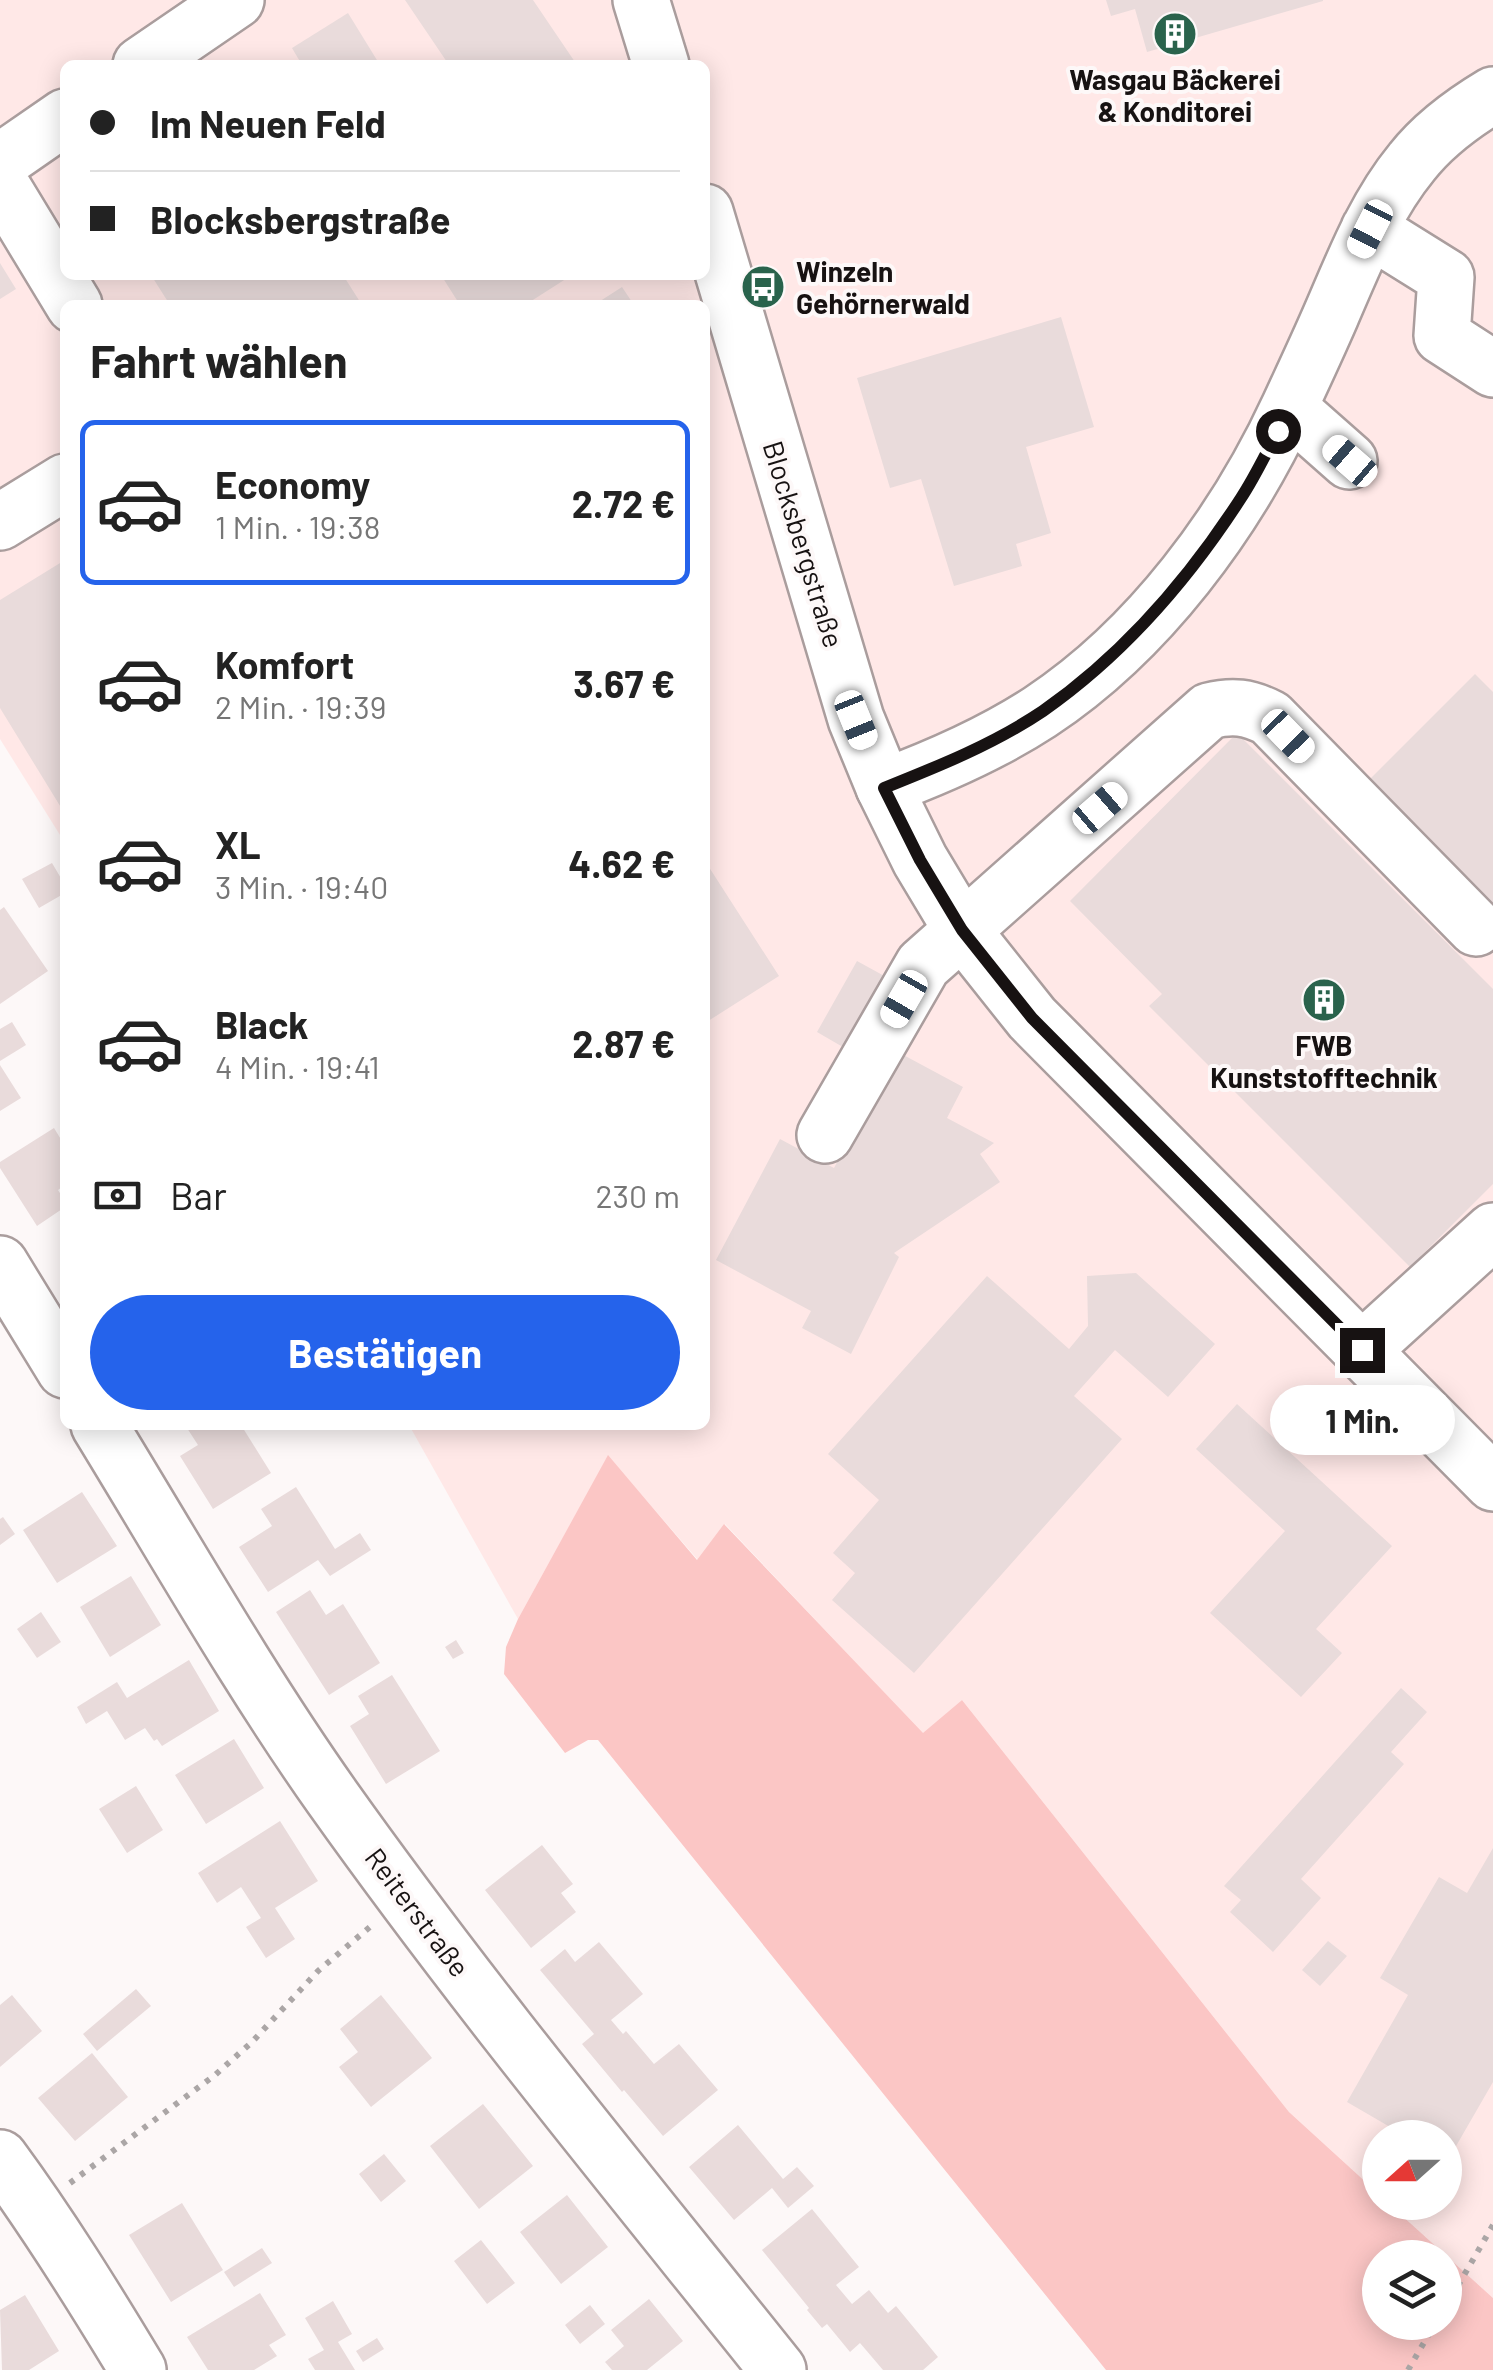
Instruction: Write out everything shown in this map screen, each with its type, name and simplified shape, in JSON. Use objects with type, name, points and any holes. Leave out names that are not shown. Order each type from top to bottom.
[{"type":"street","points":[[148,60],[236,0]]},
{"type":"street","points":[[641,0],[659,60]]},
{"type":"street","points":[[884,788],[980,747],[1042,711],[1096,668],[1150,617],[1200,557],[1243,495],[1289,408],[1386,197],[1434,138],[1463,113],[1493,95]]},
{"type":"street","points":[[0,162],[60,120]]},
{"type":"street","points":[[0,183],[71,300]]},
{"type":"street","name":"Blocksbergstraße","points":[[710,229],[856,720],[920,860],[962,930],[1032,1018],[1493,1483]]},
{"type":"street","points":[[1370,229],[1446,277],[1442,336],[1493,369]]},
{"type":"street","points":[[1289,408],[1350,461]]},
{"type":"street","points":[[0,522],[60,485]]},
{"type":"street","points":[[825,1135],[924,966],[1209,711],[1229,706],[1249,708],[1270,718],[1476,928]]},
{"type":"street","points":[[1362,1350],[1493,1231]]},
{"type":"street","points":[[0,1264],[60,1362]]},
{"type":"street","name":"Reiterstraße","points":[[102,1430],[329,1793],[406,1900],[778,2370]]},
{"type":"street","points":[[0,2158],[36,2206],[138,2370]]},
{"type":"path","points":[[36,2206],[215,2074],[252,2042],[318,1971],[406,1900]]},
{"type":"path","points":[[1462,2279],[1493,2225]]},
{"type":"path","points":[[1408,2370],[1426,2340]]},
{"type":"shaded area","points":[[0,0],[1493,0],[1493,2298],[1462,2270],[1462,2240],[1429,2240],[1407,2220],[1462,2220],[1462,2120],[1362,2120],[1362,2179],[1289,2112],[962,1700],[923,1734],[725,1524],[698,1560],[608,1456],[518,1619],[412,1430],[710,1430],[710,300],[60,300],[60,835],[0,739]]},
{"type":"shaded area","points":[[608,1455],[697,1560],[724,1524],[923,1733],[962,1700],[1289,2112],[1362,2179],[1362,2220],[1407,2220],[1429,2240],[1362,2240],[1362,2340],[1462,2340],[1462,2270],[1493,2298],[1493,2370],[1106,2370],[598,1740],[588,1740],[565,1753],[504,1674],[506,1647]]},
{"type":"building","points":[[405,0],[533,0],[574,60],[446,60]]},
{"type":"building","name":"Wasgau Bäckerei & Konditorei","points":[[1106,0],[1323,1],[1147,52],[1135,9],[1111,16]]},
{"type":"building","points":[[348,13],[377,60],[299,60],[292,48]]},
{"type":"building","points":[[0,263],[16,289],[0,299]]},
{"type":"building","points":[[154,280],[346,280],[359,300],[167,300]]},
{"type":"building","points":[[444,280],[564,280],[533,300],[457,300]]},
{"type":"building","points":[[622,287],[631,300],[602,300]]},
{"type":"building","points":[[1061,317],[1094,427],[1026,447],[1051,533],[1016,544],[1022,566],[954,586],[921,479],[890,488],[857,378]]},
{"type":"building","points":[[60,563],[60,806],[0,708],[0,600]]},
{"type":"building","points":[[1475,674],[1493,692],[1493,909],[1367,782]]},
{"type":"building","name":"FWB Kunststofftechnik","points":[[1237,733],[1493,989],[1493,1184],[1410,1267],[1149,1006],[1162,994],[1070,901]]},
{"type":"building","points":[[52,863],[60,877],[60,896],[39,908],[22,879]]},
{"type":"building","points":[[710,869],[779,976],[710,1020]]},
{"type":"building","points":[[4,907],[48,971],[0,1004],[0,910]]},
{"type":"building","points":[[857,961],[888,978],[848,1050],[817,1032]]},
{"type":"building","points":[[12,1022],[26,1045],[0,1061],[0,1029]]},
{"type":"building","points":[[896,1051],[963,1087],[947,1118],[994,1143],[980,1154],[1000,1182],[894,1253],[899,1257],[851,1354],[802,1328],[811,1311],[716,1260],[780,1139],[834,1168]]},
{"type":"building","points":[[0,1065],[21,1098],[0,1111]]},
{"type":"building","points":[[54,1128],[60,1138],[60,1210],[37,1226],[0,1168],[0,1162]]},
{"type":"building","points":[[1136,1273],[1215,1344],[1168,1397],[1115,1350],[1074,1396],[1122,1439],[914,1673],[832,1600],[855,1573],[833,1553],[879,1500],[828,1454],[987,1276],[1069,1349],[1088,1326],[1087,1276]]},
{"type":"building","points":[[1237,1404],[1392,1546],[1316,1629],[1342,1653],[1301,1697],[1210,1613],[1285,1531],[1196,1449]]},
{"type":"building","points":[[188,1430],[244,1430],[271,1473],[213,1509],[180,1456],[198,1445]]},
{"type":"building","points":[[296,1487],[335,1549],[360,1533],[371,1550],[330,1576],[318,1560],[268,1592],[239,1547],[272,1526],[261,1509]]},
{"type":"building","points":[[82,1492],[117,1546],[57,1583],[23,1530]]},
{"type":"building","points":[[3,1517],[15,1534],[0,1545],[0,1519]]},
{"type":"building","points":[[131,1576],[161,1625],[110,1657],[80,1607]]},
{"type":"building","points":[[310,1590],[326,1615],[343,1604],[380,1663],[329,1695],[276,1612]]},
{"type":"building","points":[[41,1612],[61,1642],[37,1658],[17,1629]]},
{"type":"building","points":[[456,1640],[464,1653],[453,1659],[445,1647]]},
{"type":"building","points":[[189,1660],[219,1711],[162,1746],[145,1728],[125,1740],[107,1711],[86,1724],[77,1707],[117,1682],[127,1698]]},
{"type":"building","points":[[392,1675],[440,1751],[386,1784],[350,1726],[369,1714],[358,1696]]},
{"type":"building","points":[[1401,1688],[1427,1712],[1391,1752],[1404,1764],[1301,1879],[1321,1898],[1273,1952],[1230,1912],[1241,1900],[1224,1886]]},
{"type":"building","points":[[234,1739],[264,1788],[206,1824],[175,1775]]},
{"type":"building","points":[[136,1786],[163,1830],[127,1853],[99,1809]]},
{"type":"building","points":[[280,1821],[318,1881],[275,1908],[295,1939],[266,1958],[246,1927],[261,1918],[241,1887],[217,1903],[198,1873]]},
{"type":"building","points":[[542,1845],[573,1884],[561,1893],[576,1912],[531,1948],[485,1890]]},
{"type":"building","points":[[1493,1848],[1493,2082],[1462,2136],[1462,2120],[1378,2120],[1347,2102],[1408,1995],[1380,1978],[1439,1877],[1467,1893]]},
{"type":"building","points":[[1328,1941],[1347,1956],[1320,1986],[1302,1970]]},
{"type":"building","points":[[599,1942],[643,1994],[611,2020],[623,2034],[626,2031],[654,2064],[679,2044],[718,2090],[663,2136],[582,2044],[594,2034],[540,1970],[565,1949],[575,1962]]},
{"type":"building","points":[[136,1989],[151,2006],[97,2051],[83,2034]]},
{"type":"building","points":[[12,1995],[42,2031],[0,2067],[0,2005]]},
{"type":"building","points":[[381,1995],[432,2058],[371,2107],[339,2067],[358,2052],[340,2029]]},
{"type":"building","points":[[92,2053],[128,2097],[75,2141],[38,2098]]},
{"type":"building","points":[[483,2104],[533,2166],[479,2209],[430,2146]]},
{"type":"building","points":[[738,2125],[783,2179],[797,2167],[814,2186],[788,2208],[772,2188],[734,2220],[689,2167]]},
{"type":"building","points":[[384,2154],[406,2181],[381,2202],[359,2174]]},
{"type":"building","points":[[567,2195],[608,2247],[561,2284],[520,2232]]},
{"type":"building","points":[[182,2203],[223,2270],[171,2302],[129,2235]]},
{"type":"building","points":[[812,2209],[859,2267],[836,2285],[852,2304],[869,2290],[888,2313],[896,2306],[938,2357],[923,2370],[883,2370],[860,2343],[850,2352],[827,2324],[822,2328],[762,2250]]},
{"type":"building","points":[[481,2240],[515,2283],[487,2304],[454,2261]]},
{"type":"building","points":[[262,2248],[272,2263],[234,2287],[224,2272]]},
{"type":"building","points":[[260,2293],[286,2335],[269,2345],[277,2356],[254,2370],[208,2370],[187,2337]]},
{"type":"building","points":[[25,2295],[59,2351],[29,2370],[2,2370],[0,2310]]},
{"type":"building","points":[[649,2299],[683,2341],[647,2370],[612,2370],[605,2362],[624,2346],[611,2330]]},
{"type":"building","points":[[333,2301],[352,2334],[338,2342],[355,2370],[315,2370],[308,2359],[324,2350],[305,2318]]},
{"type":"building","points":[[590,2305],[605,2324],[580,2344],[565,2325]]},
{"type":"building","points":[[377,2338],[384,2349],[363,2362],[356,2351]]},
{"type":"place","name":"Wasgau Bäckerei & Konditorei","points":[[1175,34]]},
{"type":"place","name":"Winzeln Gehörnerwald","points":[[763,287]]},
{"type":"place","name":"FWB Kunststofftechnik","points":[[1324,1000]]},
{"type":"route","points":[[1278,431],[1243,495],[1200,557],[1150,617],[1096,668],[1042,711],[980,747],[884,788],[920,860],[962,930],[1032,1018],[1362,1350]]}]
